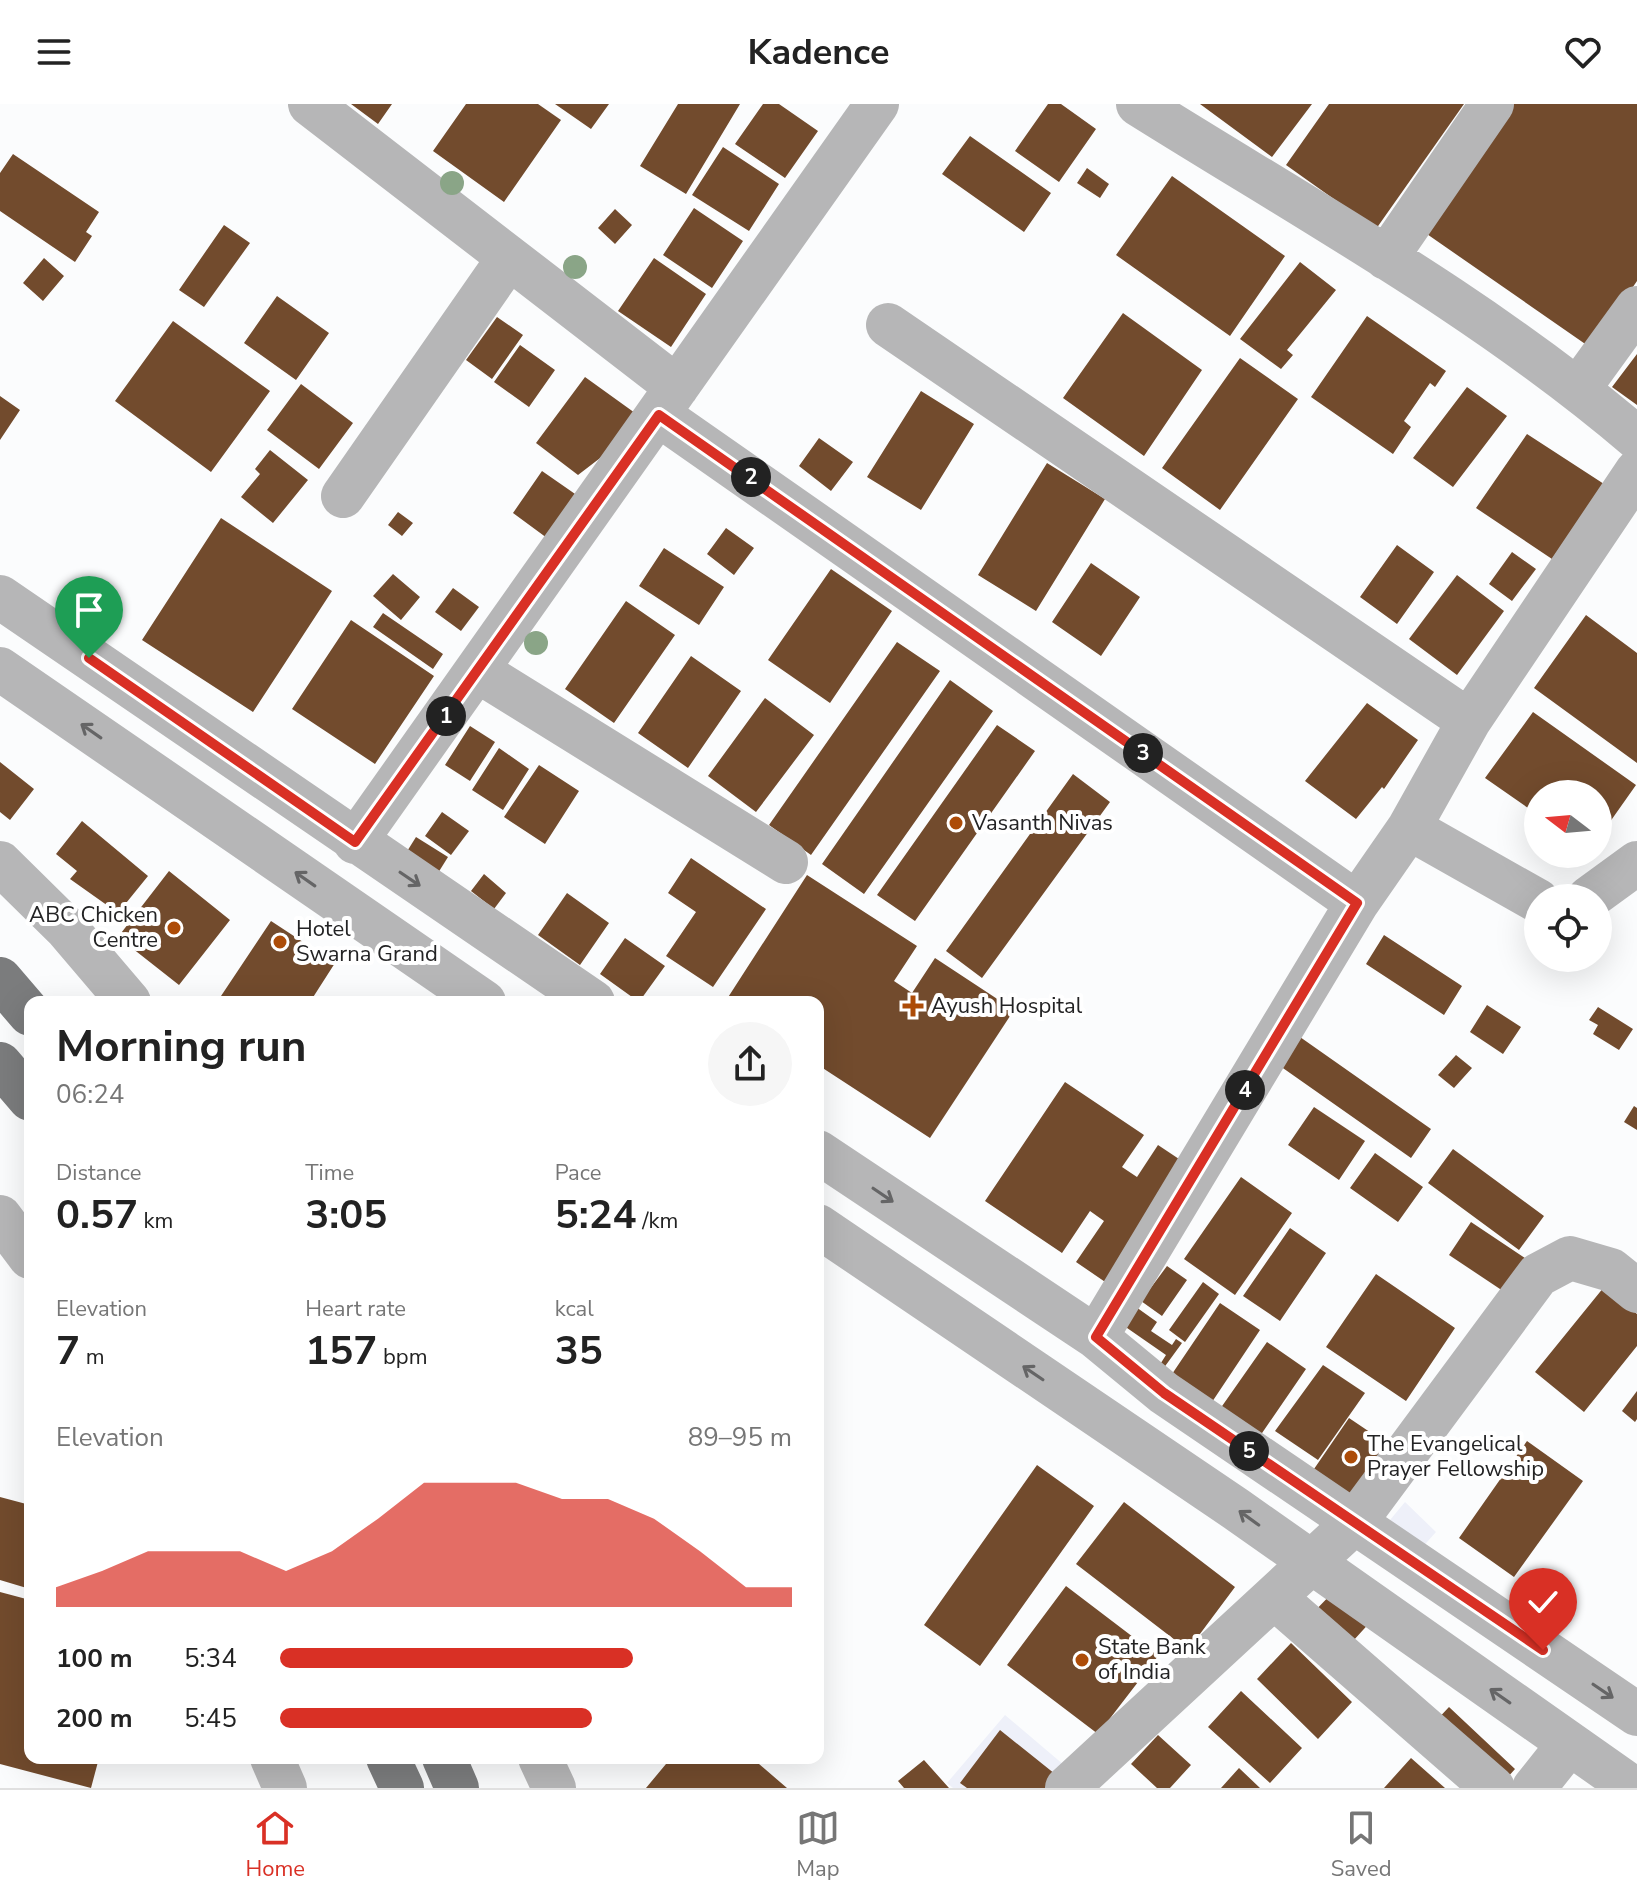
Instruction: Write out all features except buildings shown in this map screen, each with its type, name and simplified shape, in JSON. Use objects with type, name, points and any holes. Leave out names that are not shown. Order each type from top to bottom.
[{"type":"main road","points":[[0,979],[24,1007]]},
{"type":"main road","points":[[0,1064],[24,1092]]},
{"type":"main road","points":[[391,1764],[402,1788]]},
{"type":"main road","points":[[447,1764],[457,1788]]},
{"type":"street","points":[[310,104],[508,259],[668,401],[1357,903]]},
{"type":"street","points":[[1138,104],[1386,258],[1579,388],[1637,438]]},
{"type":"street","points":[[1386,258],[1492,104]]},
{"type":"street","points":[[355,842],[668,401],[861,109]]},
{"type":"street","points":[[343,496],[508,259]]},
{"type":"street","points":[[1579,388],[1637,308]]},
{"type":"street","points":[[888,325],[1469,721]]},
{"type":"street","points":[[1096,1337],[1357,903],[1409,828],[1469,721],[1637,471]]},
{"type":"street","points":[[0,597],[355,842],[538,987],[571,996]]},
{"type":"street","points":[[0,669],[472,996]]},
{"type":"street","points":[[478,671],[786,862]]},
{"type":"street","points":[[1409,828],[1524,893]]},
{"type":"street","points":[[0,863],[66,928],[124,996]]},
{"type":"street","points":[[1608,884],[1637,863]]},
{"type":"street","points":[[824,1156],[1096,1337],[1164,1393],[1637,1714]]},
{"type":"street","points":[[0,1217],[24,1249]]},
{"type":"street","points":[[824,1230],[1236,1509],[1311,1565],[1633,1788]]},
{"type":"street","points":[[1083,1783],[1355,1522],[1538,1275],[1570,1258],[1611,1270],[1637,1291]]},
{"type":"street","points":[[1275,1598],[1493,1788]]},
{"type":"street","points":[[1534,1788],[1569,1744]]},
{"type":"street","points":[[275,1764],[285,1788]]},
{"type":"street","points":[[543,1764],[554,1788]]},
{"type":"shaded area","points":[[1405,1502],[1436,1532],[1411,1560],[1380,1532]]},
{"type":"shaded area","points":[[1005,1715],[1071,1771],[1056,1788],[953,1788],[947,1783]]},
{"type":"place","name":"Vasanth Nivas","points":[[956,823]]},
{"type":"place","name":"ABC Chicken Centre","points":[[174,928]]},
{"type":"place","name":"Hotel Swarna Grand","points":[[280,942]]},
{"type":"place","name":"Ayush Hospital","points":[[913,1006]]},
{"type":"place","name":"The Evangelical Prayer Fellowship","points":[[1351,1457]]},
{"type":"place","name":"State Bank of India","points":[[1082,1660]]},
{"type":"route","points":[[89,658],[355,842],[659,415],[810,518],[1357,903],[1096,1337],[1164,1393],[1543,1650]]}]
